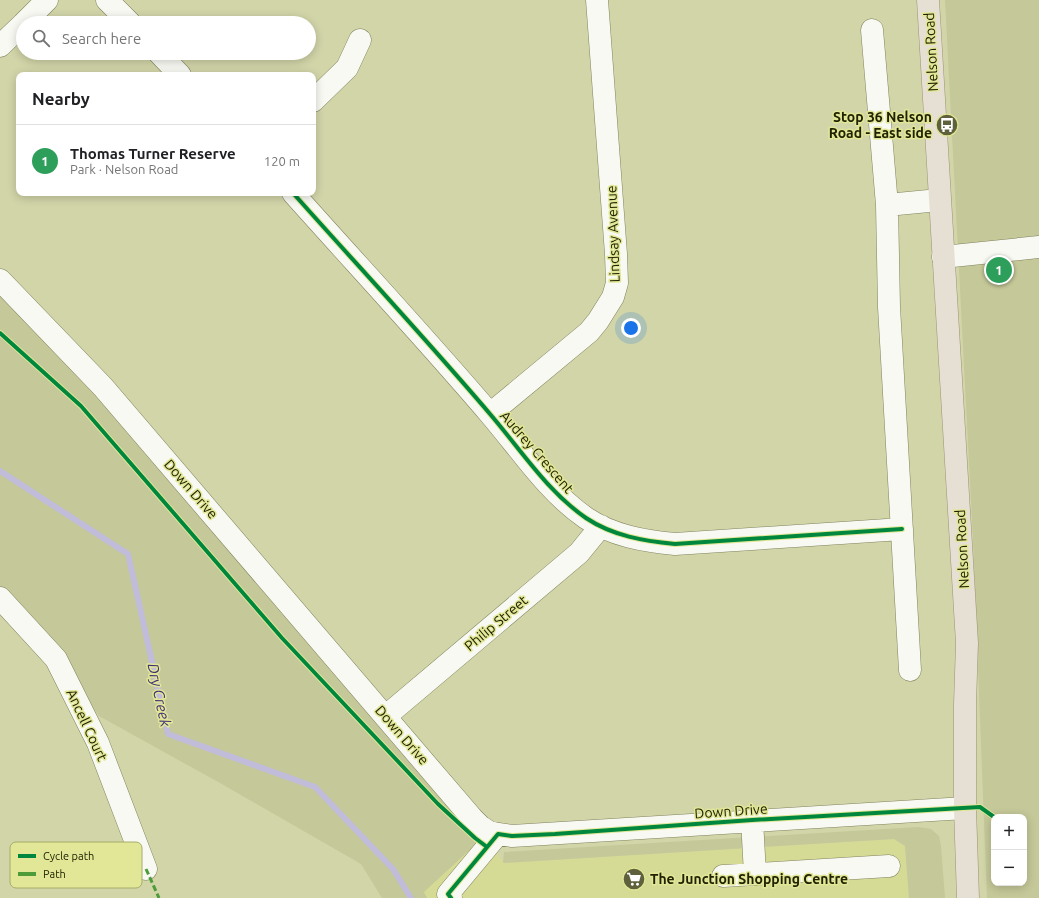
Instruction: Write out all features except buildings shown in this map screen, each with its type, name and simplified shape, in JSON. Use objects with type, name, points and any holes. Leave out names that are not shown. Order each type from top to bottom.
[{"type":"main road","name":"Nelson Road","points":[[928,0],[967,643],[965,808],[968,898]]},
{"type":"street","points":[[30,16],[47,0]]},
{"type":"street","points":[[107,0],[123,16]]},
{"type":"street","name":"Lindsay Avenue","points":[[490,414],[589,332],[613,297],[617,283],[597,0]]},
{"type":"street","points":[[0,46],[16,30]]},
{"type":"street","points":[[872,30],[887,205],[888,307],[910,670]]},
{"type":"street","points":[[316,98],[347,68],[360,40]]},
{"type":"street","points":[[166,60],[177,72]]},
{"type":"street","name":"Audrey Crescent","points":[[296,196],[490,414],[553,491],[569,506],[588,519],[612,531],[644,540],[675,544],[902,529]]},
{"type":"street","points":[[887,205],[939,200]]},
{"type":"street","points":[[943,257],[1039,247]]},
{"type":"street","name":"Down Drive","points":[[0,280],[104,387],[472,818],[488,832],[512,836],[965,808]]},
{"type":"street","name":"Philip Street","points":[[386,716],[579,553],[601,526]]},
{"type":"street","name":"Ancell Court","points":[[0,598],[56,658],[98,743],[136,842]]},
{"type":"street","points":[[752,820],[755,874]]},
{"type":"street","points":[[451,898],[448,894],[498,834]]},
{"type":"street","name":"Ancell Court","points":[[142,858],[146,869]]},
{"type":"street","points":[[723,876],[888,866]]},
{"type":"shaded area","points":[[945,0],[1039,0],[1039,898],[987,898],[973,539]]},
{"type":"shaded area","points":[[0,284],[489,832],[424,892],[427,898],[382,898],[361,864],[99,716],[56,659],[0,598]]},
{"type":"shaded area","points":[[918,827],[931,829],[939,836],[945,898],[909,898],[905,846],[894,839],[503,863],[504,852]]},
{"type":"shaded area","points":[[484,836],[504,863],[894,839],[905,846],[909,898],[427,898],[423,892]]},
{"type":"waterway","name":"Dry Creek","points":[[0,471],[128,554],[168,734],[315,787],[393,869],[411,898]]},
{"type":"marked path","points":[[146,869],[159,898]]},
{"type":"cycle path","points":[[296,196],[466,386],[547,483],[572,507],[596,524],[629,537],[675,544],[902,529]]},
{"type":"cycle path","points":[[0,333],[81,406],[282,638],[438,804],[487,847]]},
{"type":"cycle path","points":[[451,898],[448,894],[498,834],[512,836],[555,834],[752,820],[980,807],[991,815]]},
{"type":"place","name":"Stop 36 Nelson Road - East side","points":[[947,125]]},
{"type":"place","name":"Thomas Turner Reserve","points":[[999,270]]},
{"type":"place","name":"The Junction Shopping Centre","points":[[634,879]]}]
